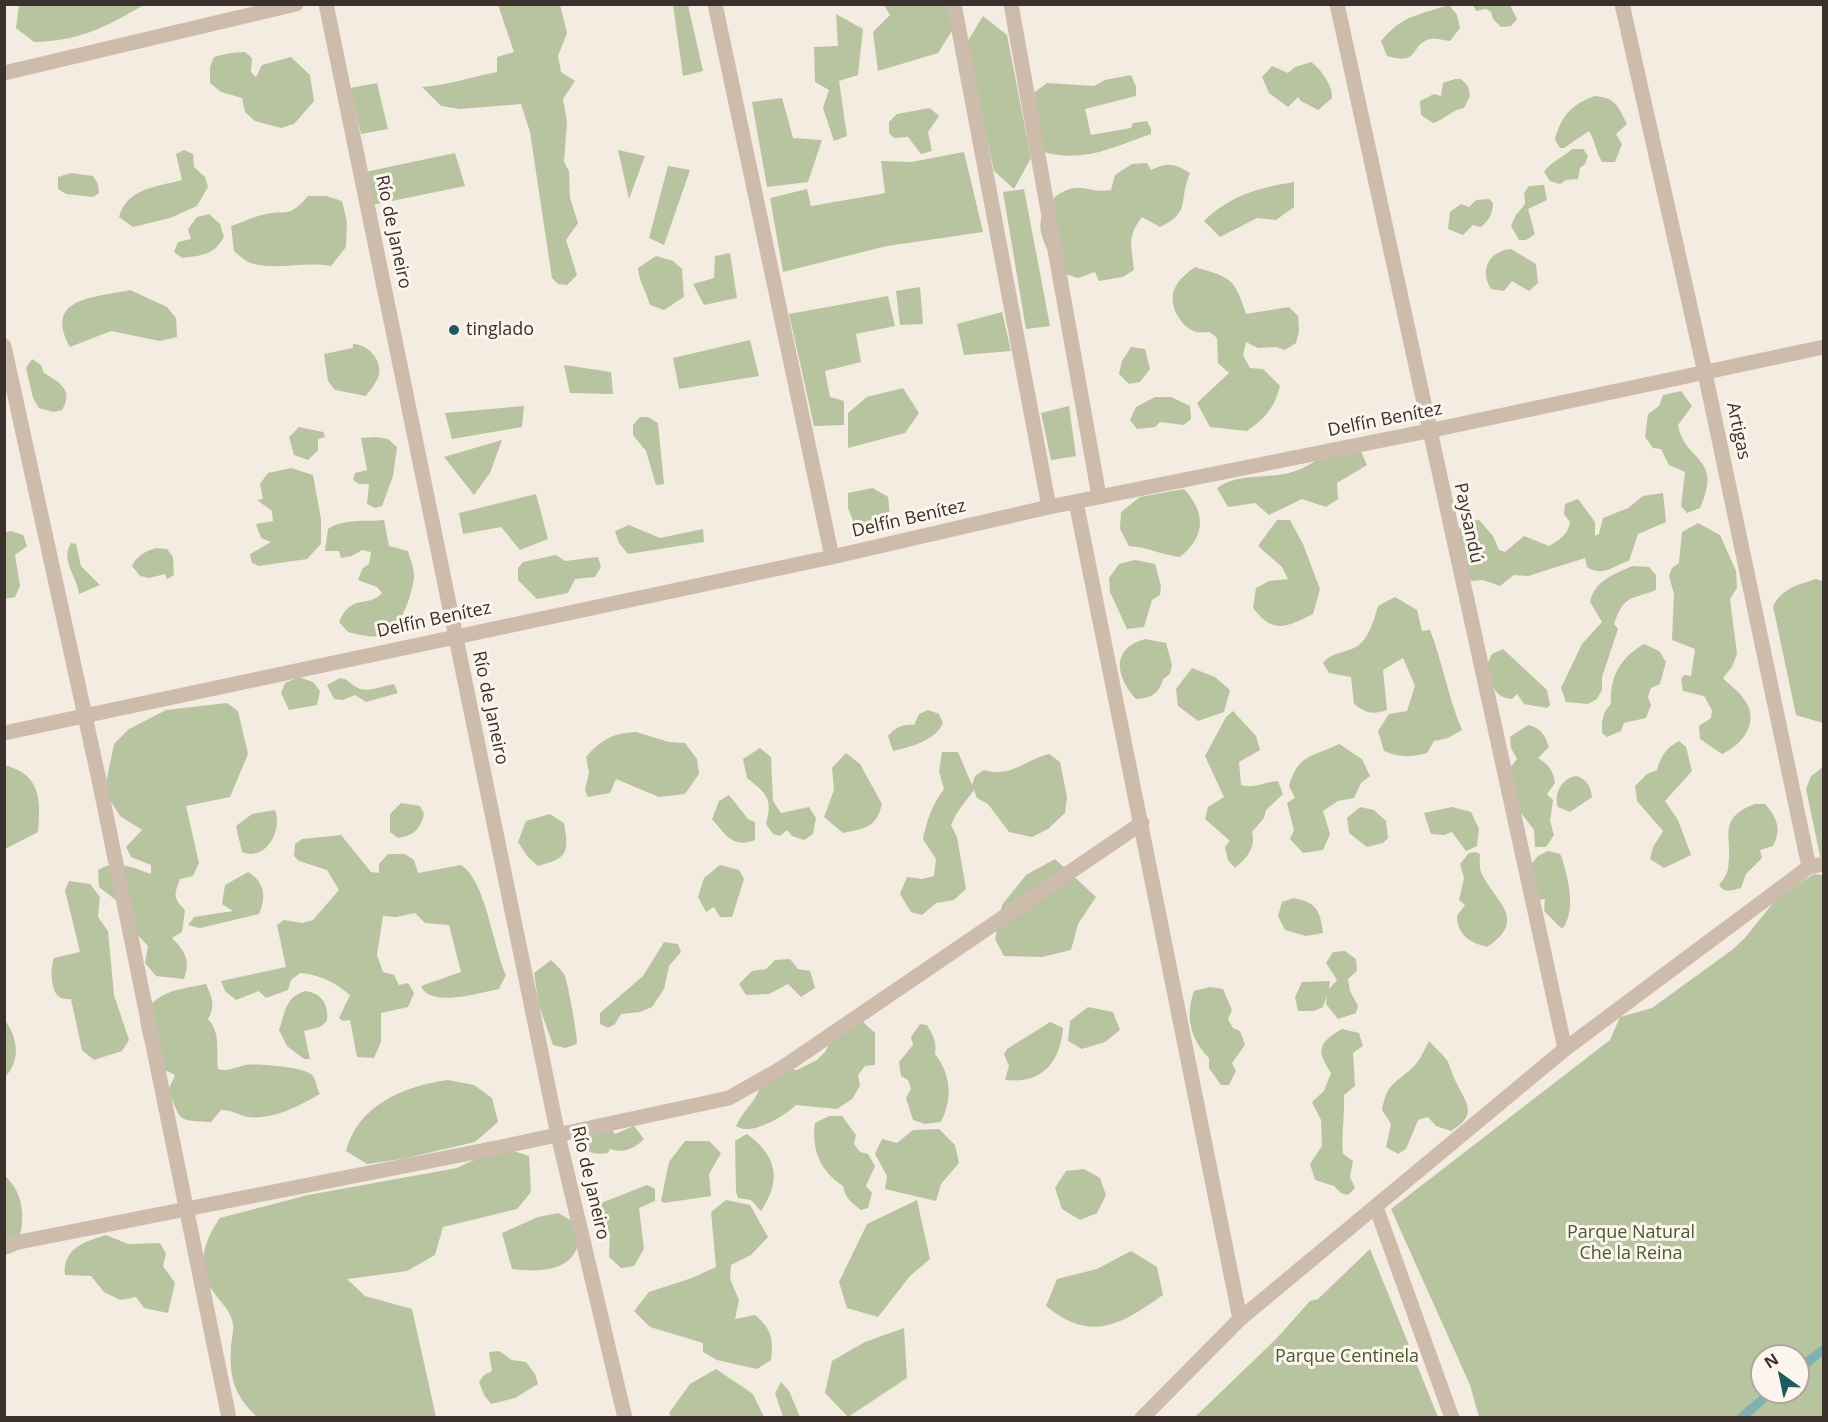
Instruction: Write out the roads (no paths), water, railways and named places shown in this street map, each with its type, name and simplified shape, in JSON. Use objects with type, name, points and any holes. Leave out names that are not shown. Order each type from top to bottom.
[{"type":"street","points":[[4,73],[296,4]]},
{"type":"street","name":"Río de Janeiro","points":[[326,4],[558,1135],[625,1418]]},
{"type":"street","points":[[714,4],[832,557]]},
{"type":"street","points":[[954,4],[1049,507]]},
{"type":"street","points":[[1011,4],[1099,496]]},
{"type":"street","name":"Paysandú","points":[[1336,4],[1565,1049]]},
{"type":"street","name":"Artigas","points":[[1622,4],[1816,866]]},
{"type":"street","points":[[4,346],[86,715],[229,1418]]},
{"type":"street","name":"Delfín Benítez","points":[[4,733],[455,635],[832,557],[1099,496],[1428,431],[1824,347]]},
{"type":"street","points":[[1076,502],[1240,1319]]},
{"type":"street","points":[[4,1245],[558,1135],[729,1098],[782,1068],[1142,823]]},
{"type":"street","points":[[1142,1418],[1240,1319],[1565,1049],[1816,866]]},
{"type":"street","points":[[1376,1207],[1452,1418]]},
{"type":"waterway","points":[[1810,1360],[1824,1349]]},
{"type":"waterway","points":[[1741,1418],[1757,1404]]},
{"type":"place","name":"tinglado","points":[[454,330]]},
{"type":"park label","name":"Parque Natural Che la Reina","points":[[1631,1243]]},
{"type":"park label","name":"Parque Centinela","points":[[1347,1357]]}]
